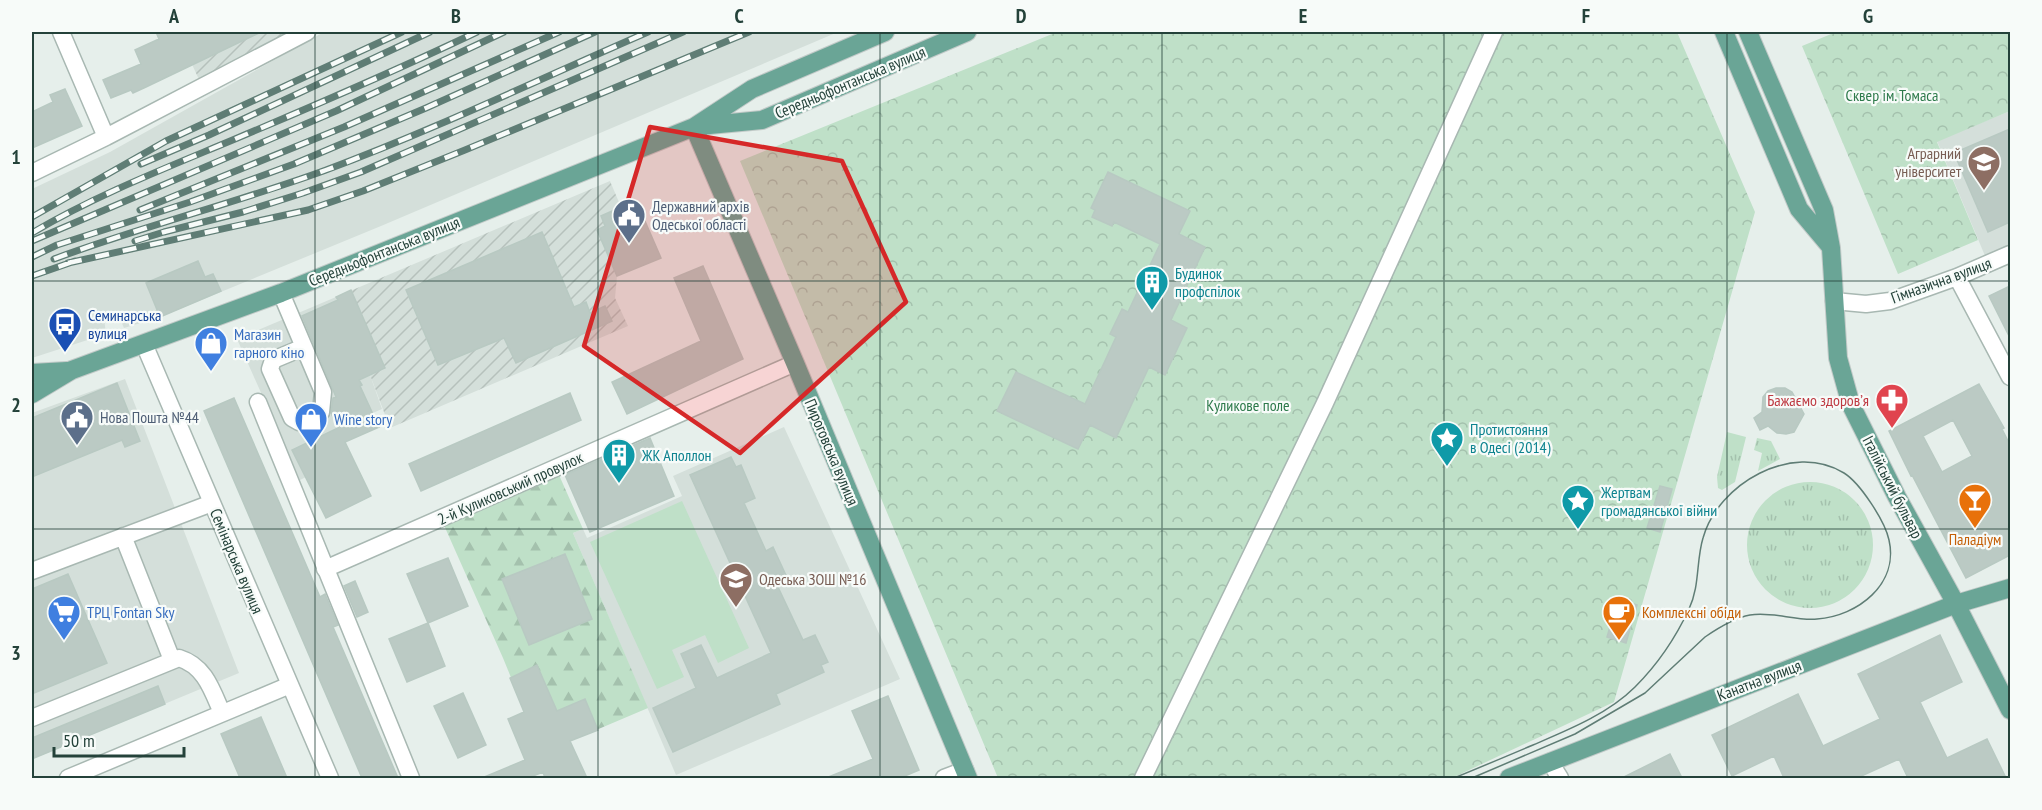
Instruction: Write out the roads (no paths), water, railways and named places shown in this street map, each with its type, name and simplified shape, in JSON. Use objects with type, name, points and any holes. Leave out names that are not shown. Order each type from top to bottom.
[{"type":"main road","name":"Середньофонтанська вулиця","points":[[32,394],[72,370],[281,293],[694,127],[752,89],[885,32]]},
{"type":"main road","name":"Середньофонтанська вулиця","points":[[694,127],[762,120],[967,32]]},
{"type":"main road","points":[[1724,32],[1799,209],[1831,248]]},
{"type":"main road","name":"Італійський бульвар","points":[[1748,32],[1824,210],[1831,248],[1838,358],[1851,405],[2010,710]]},
{"type":"main road","name":"Пироговська вулиця","points":[[694,127],[967,774]]},
{"type":"main road","name":"Середньофонтанська вулиця","points":[[32,373],[72,370]]},
{"type":"main road","name":"Канатна вулиця","points":[[1509,778],[1956,604],[2010,588]]},
{"type":"street","points":[[61,32],[106,137]]},
{"type":"street","points":[[32,173],[307,32]]},
{"type":"street","points":[[1143,778],[1325,403],[1494,32]]},
{"type":"street","name":"Гімназична вулиця","points":[[1834,302],[1866,304],[1890,301],[1957,277],[2010,254]]},
{"type":"street","points":[[1957,277],[2010,377]]},
{"type":"street","points":[[281,293],[304,346]]},
{"type":"street","name":"Семінарська вулиця","points":[[144,344],[330,778]]},
{"type":"street","name":"2-й Куликовський провулок","points":[[325,569],[795,363]]},
{"type":"street","points":[[258,402],[411,778]]},
{"type":"street","points":[[35,567],[212,503]]},
{"type":"street","points":[[123,536],[172,660]]},
{"type":"street","points":[[32,718],[179,658],[197,666],[210,685],[222,713]]},
{"type":"street","points":[[68,778],[290,685]]},
{"type":"street","points":[[1551,762],[1560,778]]},
{"type":"street","points":[[944,778],[967,774]]},
{"type":"tram line","points":[[1454,778],[1587,720],[1613,705],[1635,687],[1658,660],[1684,619],[1692,600],[1703,538],[1711,518],[1740,485],[1780,465],[1802,462],[1824,464],[1844,473],[1871,503],[1887,532],[1890,556],[1888,570],[1881,584],[1860,604],[1847,612],[1817,619],[1758,614],[1732,621],[1705,637],[1645,693],[1575,734],[1472,778]]},
{"type":"railway","points":[[32,217],[166,141],[402,32]]},
{"type":"railway","points":[[141,164],[209,135],[430,32]]},
{"type":"railway","points":[[32,233],[81,206],[477,32]]},
{"type":"railway","points":[[32,241],[336,111],[504,32]]},
{"type":"railway","points":[[140,210],[344,127],[559,32]]},
{"type":"railway","points":[[32,257],[57,245],[190,202],[294,164],[595,32]]},
{"type":"railway","points":[[54,259],[326,170],[448,120],[648,32]]},
{"type":"railway","points":[[135,241],[243,212],[361,172],[683,32]]},
{"type":"railway","points":[[68,263],[308,210],[363,191],[465,150],[749,32]]},
{"type":"railway","points":[[32,276],[75,261]]},
{"type":"place","name":"Аграрний університет","points":[[1984,191]]},
{"type":"place","name":"Державний архів Одеської області","points":[[629,244]]},
{"type":"place","name":"Будинок профспілок","points":[[1152,311]]},
{"type":"place","name":"Семинарська вулиця","points":[[65,353]]},
{"type":"place","name":"Магазин гарного кіно","points":[[211,372]]},
{"type":"place","name":"Бажаємо здоровʼя","points":[[1892,429]]},
{"type":"place","name":"Нова Пошта №44","points":[[77,446]]},
{"type":"place","name":"Wine story","points":[[311,448]]},
{"type":"place","name":"Протистояння в Одесі (2014)","points":[[1447,467]]},
{"type":"place","name":"ЖК Аполлон","points":[[619,484]]},
{"type":"place","name":"Паладіум","points":[[1975,529]]},
{"type":"place","name":"Жертвам громадянської війни","points":[[1578,530]]},
{"type":"place","name":"Одеська ЗОШ №16","points":[[736,608]]},
{"type":"place","name":"ТРЦ Fontan Sky","points":[[64,641]]},
{"type":"place","name":"Комплексні обіди","points":[[1619,641]]},
{"type":"park label","name":"Сквер ім. Томаса","points":[[1892,95]]},
{"type":"park label","name":"Куликове поле","points":[[1248,405]]}]
